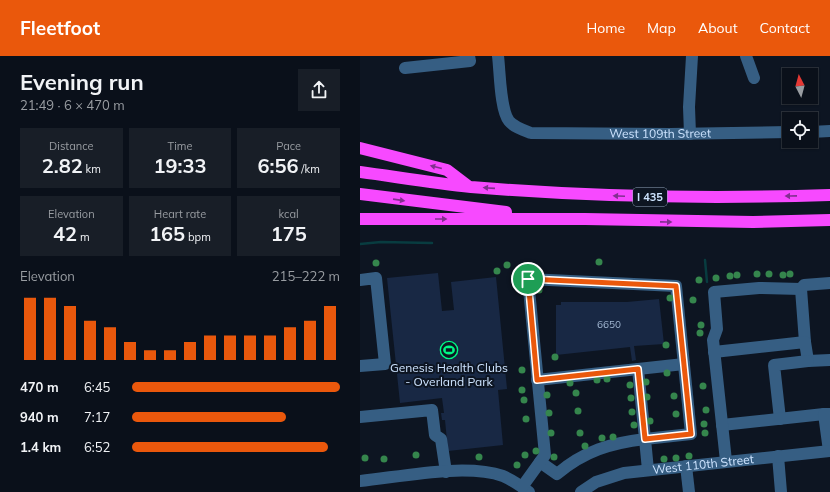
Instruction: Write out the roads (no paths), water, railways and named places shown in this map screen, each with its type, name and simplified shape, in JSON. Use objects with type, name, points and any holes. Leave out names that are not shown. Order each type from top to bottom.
[{"type":"highway","points":[[360,148],[447,170],[469,186]]},
{"type":"highway","name":"I 435","points":[[360,172],[469,186],[626,196],[713,197],[830,195]]},
{"type":"highway","name":"I 435","points":[[360,194],[506,212],[585,219],[753,222],[830,220]]},
{"type":"highway","points":[[360,219],[585,219]]},
{"type":"street","points":[[405,68],[470,62],[469,56]]},
{"type":"street","name":"West 109th Street","points":[[498,56],[504,110],[508,120],[517,128],[531,133],[690,134],[782,132]]},
{"type":"street","points":[[690,134],[689,107],[692,56]]},
{"type":"street","points":[[746,56],[754,78]]},
{"type":"street","points":[[818,132],[830,131]]},
{"type":"street","points":[[360,280],[376,278],[385,364],[360,366]]},
{"type":"street","points":[[360,480],[464,470],[483,471],[504,477],[525,490],[540,462],[545,455],[528,279],[676,286],[691,434],[623,442],[601,447],[578,458],[557,474],[540,462]]},
{"type":"street","points":[[726,461],[713,340],[717,329],[714,292],[759,288],[801,289],[804,285],[830,283]]},
{"type":"street","points":[[801,289],[808,362]]},
{"type":"street","points":[[714,352],[805,342]]},
{"type":"street","points":[[780,419],[774,365],[830,360]]},
{"type":"street","points":[[537,380],[684,364]]},
{"type":"street","points":[[638,369],[648,470]]},
{"type":"street","points":[[360,417],[432,410],[435,435],[441,439],[446,472]]},
{"type":"street","points":[[722,425],[827,414],[829,451]]},
{"type":"street","name":"West 110th Street","points":[[581,492],[596,482],[612,475],[726,461],[829,451]]},
{"type":"street","points":[[778,456],[781,492]]},
{"type":"street","points":[[686,466],[689,492]]},
{"type":"waterway","points":[[360,244],[381,242],[432,243]]},
{"type":"waterway","points":[[705,260],[707,282]]},
{"type":"place","name":"Genesis Health Clubs - Overland Park","points":[[449,350]]}]
